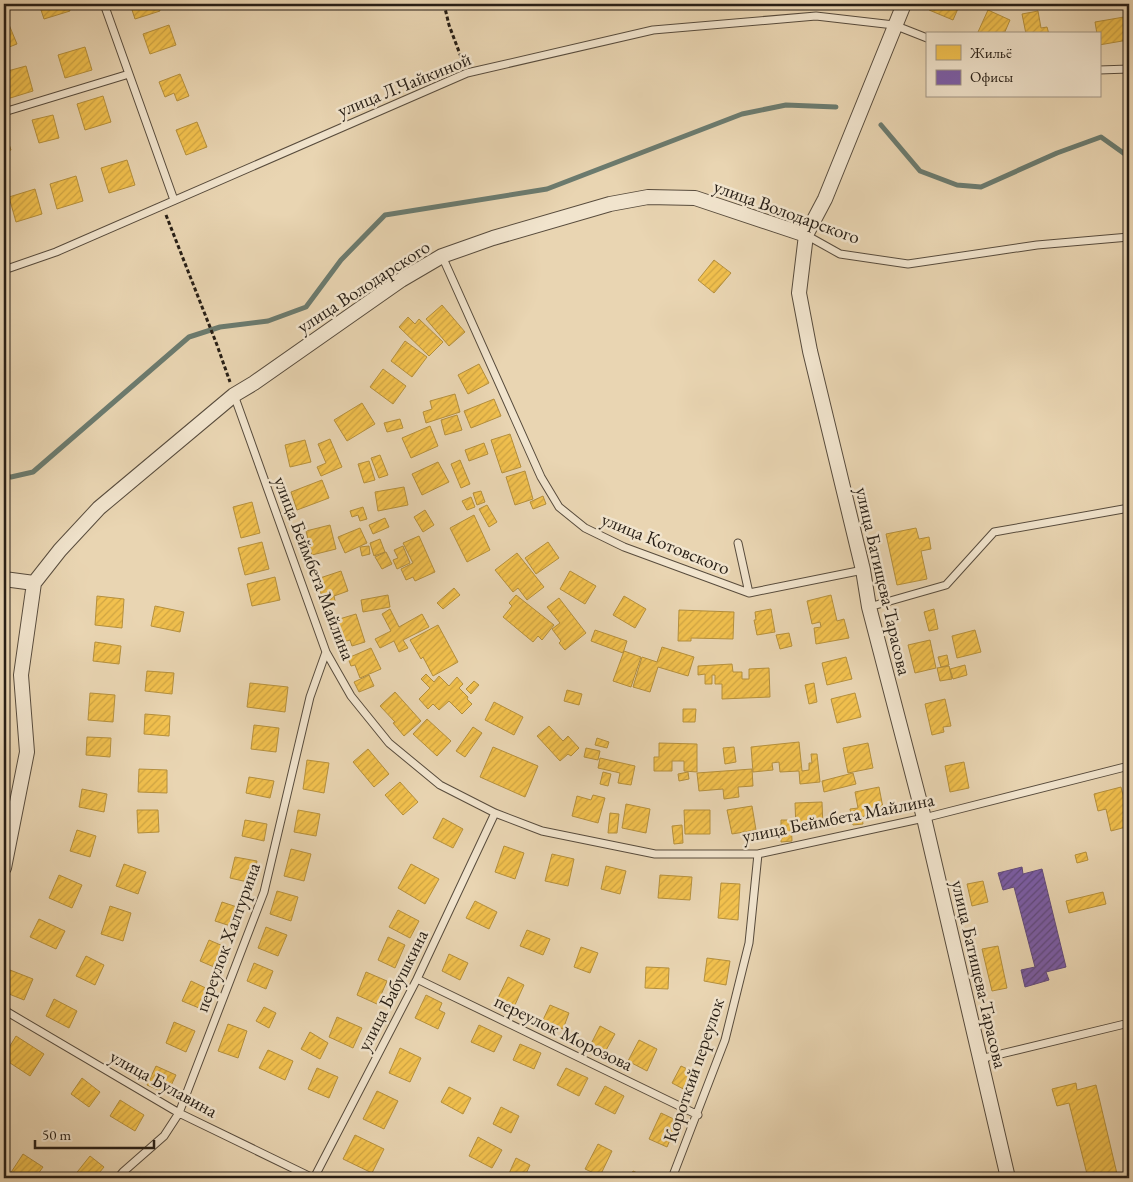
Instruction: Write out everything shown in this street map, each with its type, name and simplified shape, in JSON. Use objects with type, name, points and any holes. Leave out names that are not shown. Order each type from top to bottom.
[{"type":"street","name":"улица Батищева-Тарасова","points":[[904,4],[825,199],[806,235],[799,293],[810,351],[869,607],[924,818],[1008,1178]]},
{"type":"street","name":"улица Володарского","points":[[34,583],[60,550],[99,508],[234,395],[401,280],[442,256],[493,238],[610,204],[648,197],[695,198],[806,235]]},
{"type":"street","points":[[4,579],[34,583],[21,675],[27,752],[4,868]]},
{"type":"lane","points":[[104,4],[174,200]]},
{"type":"lane","name":"улица Л.Чайкиной","points":[[4,270],[56,252],[467,73],[653,30],[816,16],[894,25],[926,38]]},
{"type":"lane","points":[[1100,70],[1129,69]]},
{"type":"lane","points":[[4,112],[128,74]]},
{"type":"lane","name":"улица Володарского","points":[[806,235],[840,254],[908,264],[1037,245],[1129,237]]},
{"type":"lane","name":"улица Котовского","points":[[442,256],[541,477],[559,507],[585,528],[624,547],[749,593],[862,570]]},
{"type":"lane","name":"улица Беймбета Майлина","points":[[234,395],[326,652],[350,696],[390,743],[440,785],[495,813],[542,831],[655,854],[758,854],[924,818],[1129,766]]},
{"type":"lane","points":[[869,607],[946,586],[994,532],[1129,508]]},
{"type":"lane","points":[[738,543],[749,593]]},
{"type":"lane","name":"переулок Халтурина","points":[[118,1178],[122,1172],[164,1136],[179,1113],[264,892],[310,697],[326,652]]},
{"type":"lane","name":"улица Бабушкина","points":[[314,1178],[417,979],[495,813]]},
{"type":"lane","name":"Короткий переулок","points":[[672,1178],[698,1115],[725,1040],[749,943],[758,854]]},
{"type":"lane","name":"переулок Морозова","points":[[417,979],[698,1115]]},
{"type":"lane","name":"улица Булавина","points":[[4,1010],[179,1113],[314,1178]]},
{"type":"lane","points":[[980,1059],[1129,1023]]},
{"type":"path","points":[[444,4],[449,25],[467,73]]},
{"type":"path","points":[[163,205],[204,314],[218,345],[234,395]]},
{"type":"building: Жильё","points":[[39,4],[68,4],[70,11],[44,19]]},
{"type":"building: Жильё","points":[[130,4],[158,4],[160,11],[135,19]]},
{"type":"building: Жильё","points":[[932,4],[960,4],[953,20],[929,10]]},
{"type":"building: Жильё","points":[[988,10],[1010,20],[1005,32],[978,32]]},
{"type":"building: Жильё","points":[[1038,11],[1041,28],[1047,27],[1048,32],[1026,32],[1022,14]]},
{"type":"building: Жильё","points":[[4,16],[17,44],[4,49]]},
{"type":"building: Жильё","points":[[1124,17],[1128,40],[1100,45],[1100,32],[1097,32],[1095,22]]},
{"type":"building: Жильё","points":[[169,25],[176,45],[150,54],[143,34]]},
{"type":"building: Жильё","points":[[85,47],[92,70],[65,78],[58,55]]},
{"type":"building: Жильё","points":[[26,66],[33,91],[7,99],[4,87],[4,72]]},
{"type":"building: Жильё","points":[[180,74],[189,96],[177,101],[174,93],[165,97],[159,82]]},
{"type":"building: Жильё","points":[[103,96],[111,122],[85,130],[77,104]]},
{"type":"building: Жильё","points":[[53,115],[59,138],[39,143],[32,120]]},
{"type":"building: Жильё","points":[[197,122],[207,147],[186,155],[176,130]]},
{"type":"building: Жильё","points":[[4,129],[11,150],[4,152]]},
{"type":"building: Жильё","points":[[127,160],[135,185],[109,193],[101,168]]},
{"type":"building: Жильё","points":[[76,176],[83,201],[57,209],[50,184]]},
{"type":"building: Жильё","points":[[35,189],[42,214],[16,222],[9,197]]},
{"type":"building: Жильё","points":[[714,260],[731,273],[714,293],[698,280]]},
{"type":"building: Жильё","points":[[442,305],[465,332],[449,346],[426,319]]},
{"type":"building: Жильё","points":[[408,317],[415,324],[419,319],[443,342],[429,356],[399,327]]},
{"type":"building: Жильё","points":[[405,341],[427,357],[412,377],[391,361]]},
{"type":"building: Жильё","points":[[479,364],[489,383],[468,394],[458,375]]},
{"type":"building: Жильё","points":[[383,369],[406,386],[393,404],[370,387]]},
{"type":"building: Жильё","points":[[455,394],[460,412],[426,423],[423,412],[432,409],[430,401]]},
{"type":"building: Жильё","points":[[494,399],[501,416],[471,428],[464,411]]},
{"type":"building: Жильё","points":[[362,403],[375,424],[347,441],[334,420]]},
{"type":"building: Жильё","points":[[457,415],[462,430],[445,435],[441,420]]},
{"type":"building: Жильё","points":[[400,419],[403,428],[387,432],[384,423]]},
{"type":"building: Жильё","points":[[430,426],[438,446],[411,458],[402,438]]},
{"type":"building: Жильё","points":[[510,434],[521,467],[502,473],[491,440]]},
{"type":"building: Жильё","points":[[330,439],[342,467],[321,476],[317,467],[326,463],[318,444]]},
{"type":"building: Жильё","points":[[305,440],[311,462],[290,467],[285,445]]},
{"type":"building: Жильё","points":[[484,443],[488,454],[469,461],[465,450]]},
{"type":"building: Жильё","points":[[380,455],[388,475],[379,478],[371,458]]},
{"type":"building: Жильё","points":[[460,460],[470,484],[461,488],[451,464]]},
{"type":"building: Жильё","points":[[369,461],[375,480],[364,483],[358,464]]},
{"type":"building: Жильё","points":[[438,462],[449,482],[422,495],[412,474]]},
{"type":"building: Жильё","points":[[525,471],[533,499],[515,505],[506,477]]},
{"type":"building: Жильё","points":[[322,480],[329,498],[297,510],[291,492]]},
{"type":"building: Жильё","points":[[404,487],[408,505],[378,511],[375,492]]},
{"type":"building: Жильё","points":[[481,491],[485,502],[477,505],[473,493]]},
{"type":"building: Жильё","points":[[543,496],[546,504],[533,509],[530,502]]},
{"type":"building: Жильё","points":[[471,497],[475,507],[467,510],[462,501]]},
{"type":"building: Жильё","points":[[252,502],[260,533],[241,538],[233,507]]},
{"type":"building: Жильё","points":[[487,505],[497,522],[489,527],[479,509]]},
{"type":"building: Жильё","points":[[363,507],[367,519],[360,521],[358,515],[352,517],[350,511]]},
{"type":"building: Жильё","points":[[425,510],[434,525],[423,532],[414,517]]},
{"type":"building: Жильё","points":[[474,515],[490,550],[467,562],[450,528]]},
{"type":"building: Жильё","points":[[385,518],[389,527],[373,534],[369,525]]},
{"type":"building: Жильё","points":[[330,525],[336,549],[312,555],[306,531]]},
{"type":"building: Жильё","points":[[360,528],[367,543],[345,553],[338,537]]},
{"type":"building: Жильё","points":[[916,528],[919,539],[929,537],[931,549],[921,551],[927,579],[897,585],[886,534]]},
{"type":"building: Жильё","points":[[419,536],[435,572],[415,581],[413,577],[406,580],[401,569],[413,563],[403,543]]},
{"type":"building: Жильё","points":[[380,539],[385,552],[374,556],[370,543]]},
{"type":"building: Жильё","points":[[262,542],[269,569],[245,575],[238,548]]},
{"type":"building: Жильё","points":[[548,542],[559,558],[536,574],[525,558]]},
{"type":"building: Жильё","points":[[369,546],[370,554],[362,556],[360,547]]},
{"type":"building: Жильё","points":[[403,546],[410,563],[397,569],[393,560],[398,558],[394,550]]},
{"type":"building: Жильё","points":[[386,552],[392,564],[382,569],[375,557]]},
{"type":"building: Жильё","points":[[517,553],[544,587],[527,600],[518,588],[513,592],[495,570]]},
{"type":"building: Жильё","points":[[341,571],[348,591],[334,596],[336,605],[322,609],[318,598],[322,597],[317,579]]},
{"type":"building: Жильё","points":[[570,571],[596,586],[585,604],[560,589]]},
{"type":"building: Жильё","points":[[275,577],[280,600],[252,606],[247,584]]},
{"type":"building: Жильё","points":[[454,588],[460,595],[443,609],[437,603]]},
{"type":"building: Жильё","points":[[388,595],[390,607],[363,612],[361,600]]},
{"type":"building: Жильё","points":[[516,595],[554,625],[542,640],[538,636],[533,642],[503,617],[512,606],[509,603]]},
{"type":"building: Жильё","points":[[831,595],[837,621],[844,619],[849,638],[816,644],[814,628],[821,627],[820,622],[812,624],[807,601]]},
{"type":"building: Жильё","points":[[97,596],[124,599],[122,628],[95,625]]},
{"type":"building: Жильё","points":[[624,596],[646,609],[635,628],[613,615]]},
{"type":"building: Жильё","points":[[559,598],[586,633],[565,650],[552,629],[560,623],[547,607]]},
{"type":"building: Жильё","points":[[155,606],[184,612],[180,632],[151,626]]},
{"type":"building: Жильё","points":[[390,609],[399,627],[422,614],[429,627],[403,640],[408,648],[399,652],[394,641],[380,648],[375,639],[391,631],[382,614]]},
{"type":"building: Жильё","points":[[771,609],[775,632],[757,635],[754,620],[756,620],[755,612]]},
{"type":"building: Жильё","points":[[934,609],[938,629],[929,631],[924,612]]},
{"type":"building: Жильё","points":[[679,610],[734,612],[733,639],[691,638],[691,641],[678,641]]},
{"type":"building: Жильё","points":[[356,614],[365,642],[352,646],[350,640],[343,642],[336,620]]},
{"type":"building: Жильё","points":[[438,625],[458,662],[433,676],[423,657],[421,659],[410,640]]},
{"type":"building: Жильё","points":[[595,630],[627,641],[623,653],[591,641]]},
{"type":"building: Жильё","points":[[975,630],[981,652],[957,658],[952,636]]},
{"type":"building: Жильё","points":[[789,633],[792,646],[780,649],[776,635]]},
{"type":"building: Жильё","points":[[930,640],[936,668],[915,673],[908,645]]},
{"type":"building: Жильё","points":[[95,642],[121,646],[119,664],[93,661]]},
{"type":"building: Жильё","points":[[662,647],[694,657],[688,676],[658,667],[650,692],[633,687],[642,657],[657,662]]},
{"type":"building: Жильё","points":[[371,648],[381,669],[360,678],[355,665],[351,666],[348,658]]},
{"type":"building: Жильё","points":[[624,651],[641,657],[631,687],[613,681]]},
{"type":"building: Жильё","points":[[947,655],[949,665],[941,667],[938,657]]},
{"type":"building: Жильё","points":[[846,657],[852,679],[827,685],[822,663]]},
{"type":"building: Жильё","points":[[732,664],[733,672],[742,672],[742,679],[749,679],[749,669],[769,668],[770,697],[722,699],[722,684],[715,684],[715,675],[712,675],[712,684],[705,684],[705,674],[698,675],[698,666]]},
{"type":"building: Жильё","points":[[965,665],[967,675],[953,679],[950,669]]},
{"type":"building: Жильё","points":[[949,666],[952,679],[940,681],[937,668]]},
{"type":"building: Жильё","points":[[147,671],[174,673],[172,694],[145,691]]},
{"type":"building: Жильё","points":[[426,674],[434,682],[439,676],[449,686],[457,677],[463,684],[459,688],[472,704],[462,714],[449,701],[439,710],[433,704],[428,709],[419,699],[430,688],[421,679]]},
{"type":"building: Жильё","points":[[369,675],[374,686],[359,692],[354,682]]},
{"type":"building: Жильё","points":[[474,681],[479,685],[471,694],[466,689]]},
{"type":"building: Жильё","points":[[250,683],[288,687],[285,712],[247,707]]},
{"type":"building: Жильё","points":[[814,683],[817,702],[809,704],[805,685]]},
{"type":"building: Жильё","points":[[567,690],[582,694],[579,705],[564,701]]},
{"type":"building: Жильё","points":[[395,692],[421,721],[404,736],[393,723],[395,722],[380,706]]},
{"type":"building: Жильё","points":[[90,693],[115,695],[113,722],[88,720]]},
{"type":"building: Жильё","points":[[855,693],[861,717],[837,723],[831,699]]},
{"type":"building: Жильё","points":[[945,699],[951,726],[943,727],[944,732],[932,735],[925,704]]},
{"type":"building: Жильё","points":[[494,702],[523,717],[514,735],[485,720]]},
{"type":"building: Жильё","points":[[683,709],[696,709],[695,722],[683,722]]},
{"type":"building: Жильё","points":[[145,714],[170,716],[169,736],[144,734]]},
{"type":"building: Жильё","points":[[427,719],[451,741],[437,756],[413,734]]},
{"type":"building: Жильё","points":[[254,725],[279,728],[276,752],[251,749]]},
{"type":"building: Жильё","points":[[549,726],[563,741],[568,736],[579,748],[571,756],[568,754],[560,761],[537,736]]},
{"type":"building: Жильё","points":[[473,727],[482,733],[465,757],[456,751]]},
{"type":"building: Жильё","points":[[87,737],[111,738],[110,757],[86,755]]},
{"type":"building: Жильё","points":[[597,738],[609,742],[607,748],[595,745]]},
{"type":"building: Жильё","points":[[799,742],[802,771],[809,770],[809,763],[812,763],[811,754],[817,754],[820,782],[800,784],[799,771],[780,772],[779,762],[772,763],[773,770],[753,772],[751,747]]},
{"type":"building: Жильё","points":[[659,743],[697,744],[697,772],[684,771],[684,761],[672,761],[672,771],[654,771],[654,757],[659,757]]},
{"type":"building: Жильё","points":[[868,743],[873,768],[848,773],[843,748]]},
{"type":"building: Жильё","points":[[493,747],[538,766],[525,797],[480,777]]},
{"type":"building: Жильё","points":[[734,747],[736,762],[725,764],[723,748]]},
{"type":"building: Жильё","points":[[586,748],[600,751],[598,760],[584,757]]},
{"type":"building: Жильё","points":[[368,749],[389,774],[374,787],[353,762]]},
{"type":"building: Жильё","points":[[600,758],[635,766],[631,785],[618,783],[620,773],[598,768]]},
{"type":"building: Жильё","points":[[307,760],[329,763],[324,793],[303,789]]},
{"type":"building: Жильё","points":[[964,762],[969,788],[950,792],[945,766]]},
{"type":"building: Жильё","points":[[139,769],[167,770],[167,793],[138,792]]},
{"type":"building: Жильё","points":[[752,769],[753,786],[738,787],[739,797],[724,799],[723,789],[699,791],[697,773]]},
{"type":"building: Жильё","points":[[603,772],[611,774],[608,786],[600,784]]},
{"type":"building: Жильё","points":[[688,772],[689,779],[679,781],[678,774]]},
{"type":"building: Жильё","points":[[853,773],[856,784],[824,792],[822,781]]},
{"type":"building: Жильё","points":[[249,777],[274,781],[270,798],[246,793]]},
{"type":"building: Жильё","points":[[400,782],[418,802],[403,815],[385,795]]},
{"type":"building: Жильё","points":[[879,787],[884,813],[862,817],[863,824],[853,825],[850,809],[858,808],[855,792]]},
{"type":"building: Жильё","points":[[1121,787],[1128,816],[1123,817],[1126,827],[1111,831],[1106,809],[1098,811],[1094,794]]},
{"type":"building: Жильё","points":[[82,789],[107,794],[104,812],[79,807]]},
{"type":"building: Жильё","points":[[593,795],[605,798],[598,823],[572,816],[577,796],[591,800]]},
{"type":"building: Жильё","points":[[822,802],[823,828],[796,829],[795,803]]},
{"type":"building: Жильё","points":[[626,804],[650,809],[646,833],[622,828]]},
{"type":"building: Жильё","points":[[752,806],[756,830],[732,834],[727,810]]},
{"type":"building: Жильё","points":[[137,810],[158,810],[159,832],[138,833]]},
{"type":"building: Жильё","points":[[298,810],[320,814],[316,836],[294,832]]},
{"type":"building: Жильё","points":[[684,810],[710,810],[710,834],[685,834]]},
{"type":"building: Жильё","points":[[610,813],[619,814],[617,833],[608,833]]},
{"type":"building: Жильё","points":[[443,818],[463,829],[453,848],[433,838]]},
{"type":"building: Жильё","points":[[245,820],[267,824],[264,841],[242,836]]},
{"type":"building: Жильё","points":[[781,820],[791,820],[792,841],[781,842]]},
{"type":"building: Жильё","points":[[682,825],[683,843],[674,844],[672,826]]},
{"type":"building: Жильё","points":[[77,830],[96,836],[90,857],[70,851]]},
{"type":"building: Жильё","points":[[504,846],[524,853],[515,879],[495,872]]},
{"type":"building: Жильё","points":[[291,849],[311,854],[304,881],[284,876]]},
{"type":"building: Жильё","points":[[1086,852],[1088,860],[1077,863],[1075,855]]},
{"type":"building: Жильё","points":[[552,854],[574,859],[568,886],[545,881]]},
{"type":"building: Жильё","points":[[235,857],[257,861],[252,883],[230,878]]},
{"type":"building: Жильё","points":[[124,864],[146,872],[138,894],[116,886]]},
{"type":"building: Жильё","points":[[411,864],[439,879],[425,904],[398,888]]},
{"type":"building: Жильё","points":[[606,866],[626,871],[620,894],[601,889]]},
{"type":"building: Жильё","points":[[59,875],[82,885],[72,908],[49,898]]},
{"type":"building: Жильё","points":[[660,875],[692,877],[690,900],[658,898]]},
{"type":"building: Жильё","points":[[983,881],[988,902],[972,906],[967,884]]},
{"type":"building: Жильё","points":[[721,883],[740,884],[738,920],[718,918]]},
{"type":"building: Жильё","points":[[277,891],[298,897],[291,921],[270,914]]},
{"type":"building: Жильё","points":[[1103,892],[1106,904],[1069,913],[1066,901]]},
{"type":"building: Жильё","points":[[475,901],[497,912],[489,929],[466,918]]},
{"type":"building: Жильё","points":[[222,902],[243,909],[237,928],[215,921]]},
{"type":"building: Жильё","points":[[110,906],[131,913],[123,941],[101,934]]},
{"type":"building: Жильё","points":[[398,910],[419,921],[410,938],[389,927]]},
{"type":"building: Жильё","points":[[39,919],[65,931],[56,949],[30,937]]},
{"type":"building: Жильё","points":[[266,927],[287,935],[278,956],[258,948]]},
{"type":"building: Жильё","points":[[527,930],[550,939],[543,955],[520,946]]},
{"type":"building: Жильё","points":[[388,937],[405,945],[395,968],[378,960]]},
{"type":"building: Жильё","points":[[209,940],[230,949],[221,970],[200,961]]},
{"type":"building: Жильё","points":[[998,946],[1007,988],[992,991],[982,949]]},
{"type":"building: Жильё","points":[[581,947],[598,953],[590,973],[574,967]]},
{"type":"building: Жильё","points":[[449,954],[468,963],[460,980],[442,971]]},
{"type":"building: Жильё","points":[[86,956],[104,965],[95,985],[76,976]]},
{"type":"building: Жильё","points":[[707,958],[730,961],[726,985],[704,981]]},
{"type":"building: Жильё","points":[[254,963],[273,971],[266,989],[247,981]]},
{"type":"building: Жильё","points":[[646,967],[669,968],[668,989],[645,988]]},
{"type":"building: Жильё","points":[[10,970],[33,979],[24,1000],[4,992],[4,986]]},
{"type":"building: Жильё","points":[[366,972],[387,981],[377,1004],[357,995]]},
{"type":"building: Жильё","points":[[508,977],[524,985],[514,1007],[497,1000]]},
{"type":"building: Жильё","points":[[191,981],[212,991],[204,1010],[182,1001]]},
{"type":"building: Жильё","points":[[426,995],[442,1003],[439,1010],[445,1013],[438,1029],[415,1018]]},
{"type":"building: Жильё","points":[[54,999],[77,1011],[69,1028],[46,1016]]},
{"type":"building: Жильё","points":[[550,1005],[569,1013],[563,1029],[543,1020]]},
{"type":"building: Жильё","points":[[264,1007],[276,1013],[269,1028],[256,1021]]},
{"type":"building: Жильё","points":[[337,1017],[362,1028],[353,1048],[329,1037]]},
{"type":"building: Жильё","points":[[174,1022],[195,1031],[186,1052],[166,1043]]},
{"type":"building: Жильё","points":[[228,1024],[247,1031],[238,1058],[218,1051]]},
{"type":"building: Жильё","points":[[479,1025],[502,1036],[494,1052],[471,1042]]},
{"type":"building: Жильё","points":[[600,1026],[615,1034],[605,1052],[591,1044]]},
{"type":"building: Жильё","points":[[310,1032],[328,1043],[320,1059],[301,1049]]},
{"type":"building: Жильё","points":[[16,1036],[44,1054],[30,1076],[4,1059]]},
{"type":"building: Жильё","points":[[639,1040],[657,1049],[647,1071],[628,1061]]},
{"type":"building: Жильё","points":[[520,1044],[541,1053],[534,1069],[513,1060]]},
{"type":"building: Жильё","points":[[400,1048],[421,1058],[410,1082],[389,1073]]},
{"type":"building: Жильё","points":[[268,1050],[293,1061],[285,1080],[259,1068]]},
{"type":"building: Жильё","points":[[156,1066],[176,1075],[167,1094],[147,1085]]},
{"type":"building: Жильё","points":[[681,1066],[700,1075],[691,1093],[672,1083]]},
{"type":"building: Жильё","points":[[317,1068],[338,1077],[329,1098],[308,1089]]},
{"type":"building: Жильё","points":[[566,1068],[588,1078],[579,1096],[557,1085]]},
{"type":"building: Жильё","points":[[82,1078],[100,1092],[89,1107],[71,1094]]},
{"type":"building: Жильё","points":[[1076,1083],[1077,1090],[1096,1085],[1118,1178],[1088,1178],[1069,1103],[1057,1106],[1052,1089]]},
{"type":"building: Жильё","points":[[605,1086],[624,1096],[615,1114],[595,1104]]},
{"type":"building: Жильё","points":[[449,1087],[471,1098],[463,1114],[441,1102]]},
{"type":"building: Жильё","points":[[377,1091],[398,1101],[384,1129],[363,1119]]},
{"type":"building: Жильё","points":[[120,1100],[144,1115],[135,1131],[110,1116]]},
{"type":"building: Жильё","points":[[501,1107],[519,1116],[511,1133],[493,1124]]},
{"type":"building: Жильё","points":[[661,1113],[678,1121],[667,1147],[649,1139]]},
{"type":"building: Жильё","points":[[355,1135],[384,1149],[372,1173],[343,1159]]},
{"type":"building: Жильё","points":[[478,1137],[502,1150],[492,1168],[469,1156]]},
{"type":"building: Жильё","points":[[598,1144],[612,1151],[600,1176],[585,1169]]},
{"type":"building: Жильё","points":[[23,1154],[43,1167],[35,1178],[9,1178],[8,1177]]},
{"type":"building: Жильё","points":[[90,1156],[104,1167],[95,1178],[77,1178],[74,1176]]},
{"type":"building: Жильё","points":[[516,1158],[530,1165],[524,1178],[507,1178]]},
{"type":"building: Жильё","points":[[633,1171],[648,1178],[630,1178]]},
{"type":"building: Офисы","points":[[1022,867],[1023,874],[1042,869],[1066,967],[1046,972],[1049,980],[1025,987],[1021,970],[1035,967],[1014,887],[1003,890],[998,873]]},
{"type":"waterway","points":[[4,476],[11,477],[33,472],[189,337],[220,327],[268,321],[306,307],[341,260],[385,215],[547,189],[742,114],[786,105],[836,107]]},
{"type":"waterway","points":[[881,125],[920,171],[957,185],[981,187],[1057,153],[1101,137],[1129,157]]}]
